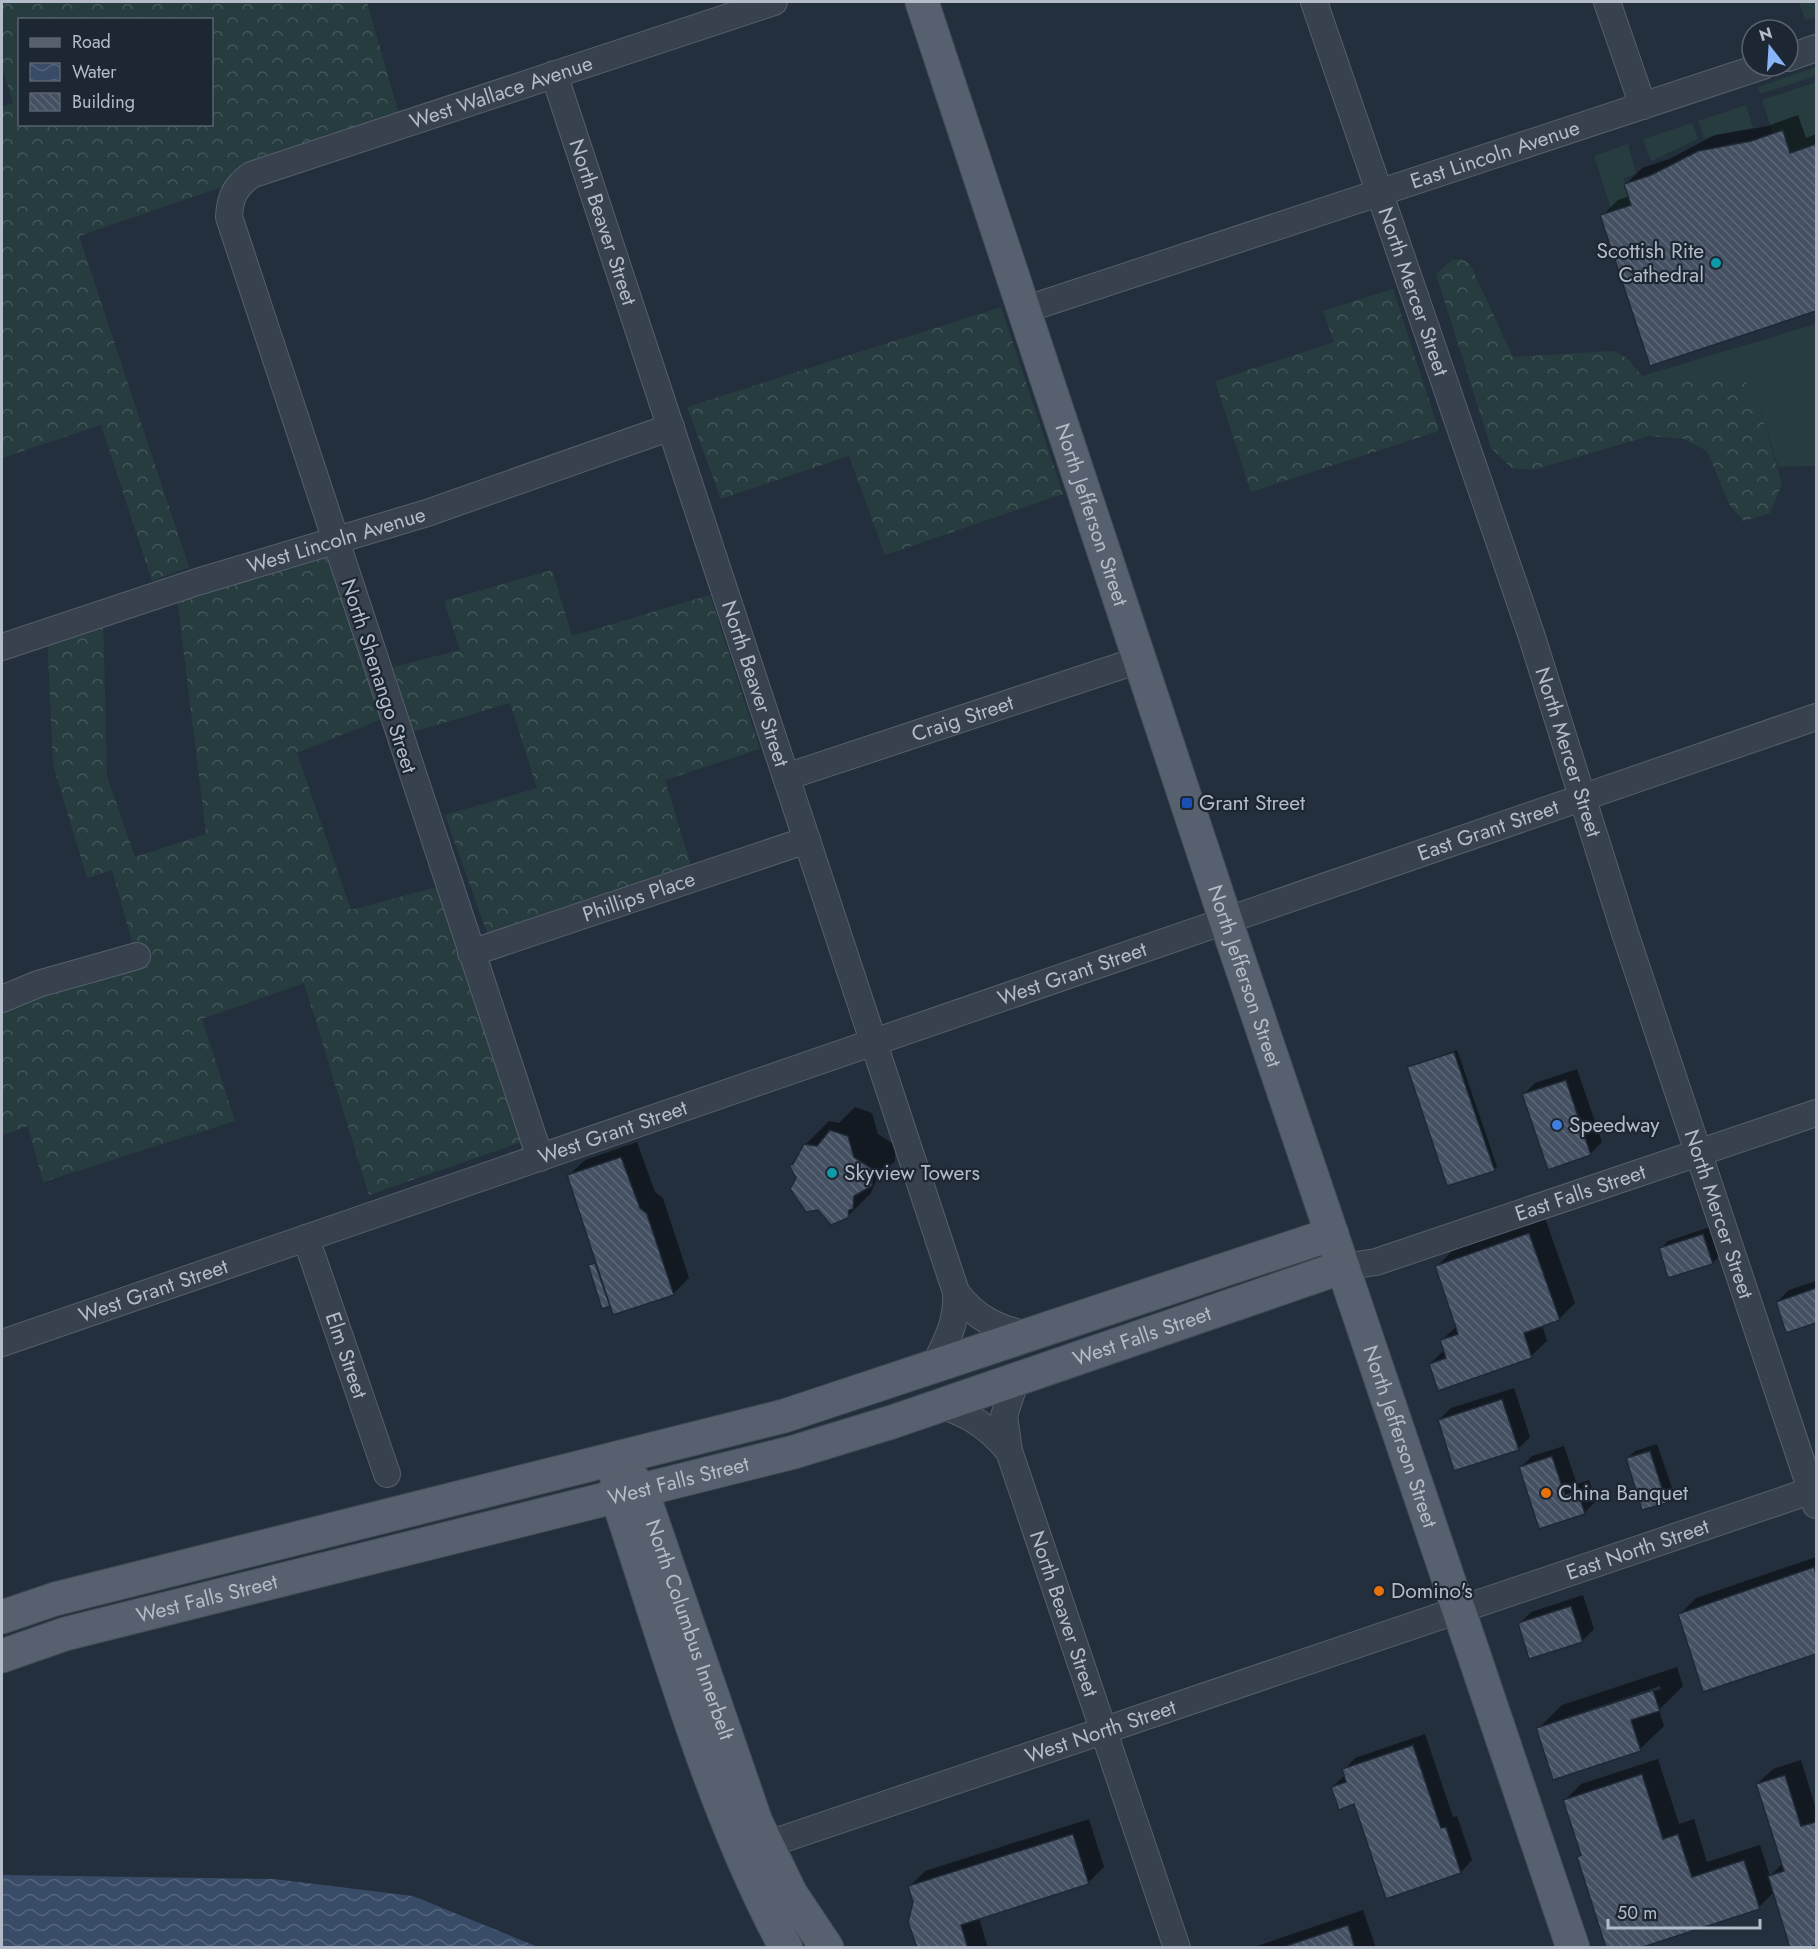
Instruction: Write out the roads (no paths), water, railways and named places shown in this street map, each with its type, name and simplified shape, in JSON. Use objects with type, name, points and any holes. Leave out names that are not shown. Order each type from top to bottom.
[{"type":"main road","name":"North Jefferson Street","points":[[922,2],[1226,920],[1573,1947]]},
{"type":"main road","name":"West Falls Street","points":[[2,1617],[55,1599],[784,1416],[1332,1234]]},
{"type":"main road","name":"West Falls Street","points":[[2,1656],[65,1634],[794,1452],[940,1405],[1343,1268]]},
{"type":"main road","name":"North Columbus Innerbelt","points":[[617,1458],[705,1759],[754,1849],[791,1894],[826,1947]]},
{"type":"main road","points":[[663,1553],[667,1526],[674,1507],[680,1497],[704,1475]]},
{"type":"main road","name":"North Columbus Innerbelt","points":[[629,1494],[663,1553],[743,1789],[754,1849],[786,1947]]},
{"type":"street","name":"West Wallace Avenue","points":[[233,192],[251,175],[774,2]]},
{"type":"street","name":"North Mercer Street","points":[[1314,2],[1531,634],[1699,1153],[1815,1495]]},
{"type":"street","points":[[1607,2],[1643,106]]},
{"type":"street","points":[[1800,54],[1816,48]]},
{"type":"street","name":"North Beaver Street","points":[[554,74],[956,1292],[964,1304],[985,1320],[999,1328],[1029,1335]]},
{"type":"street","name":"East Lincoln Avenue","points":[[1024,310],[1740,74]]},
{"type":"street","name":"North Shenango Street","points":[[233,192],[228,217],[540,1158]]},
{"type":"street","name":"West Lincoln Avenue","points":[[2,647],[197,582],[427,513],[671,428]]},
{"type":"street","name":"Craig Street","points":[[786,777],[1139,660]]},
{"type":"street","name":"East Grant Street","points":[[1226,920],[1816,717]]},
{"type":"street","name":"Phillips Place","points":[[471,952],[807,840]]},
{"type":"street","name":"West Grant Street","points":[[2,1343],[1226,920]]},
{"type":"street","points":[[3,995],[137,956]]},
{"type":"street","name":"East Falls Street","points":[[1343,1268],[1376,1262],[1816,1113]]},
{"type":"street","name":"Elm Street","points":[[306,1238],[387,1474]]},
{"type":"street","name":"North Beaver Street","points":[[933,1368],[950,1335],[954,1321],[956,1292]]},
{"type":"street","name":"North Beaver Street","points":[[1016,1379],[1004,1416],[1009,1451],[1177,1947]]},
{"type":"street","name":"North Beaver Street","points":[[940,1405],[971,1416],[990,1430],[1009,1451]]},
{"type":"street","name":"East North Street","points":[[1459,1609],[1815,1495]]},
{"type":"street","name":"West North Street","points":[[754,1849],[1459,1609]]},
{"type":"water","points":[[2,1875],[274,1879],[413,1896],[538,1947],[2,1947]]},
{"type":"place","name":"Scottish Rite Cathedral","points":[[1716,263]]},
{"type":"place","name":"Grant Street","points":[[1187,803]]},
{"type":"place","name":"Speedway","points":[[1557,1125]]},
{"type":"place","name":"Skyview Towers","points":[[832,1173]]},
{"type":"place","name":"China Banquet","points":[[1546,1493]]},
{"type":"place","name":"Domino's","points":[[1379,1591]]}]
